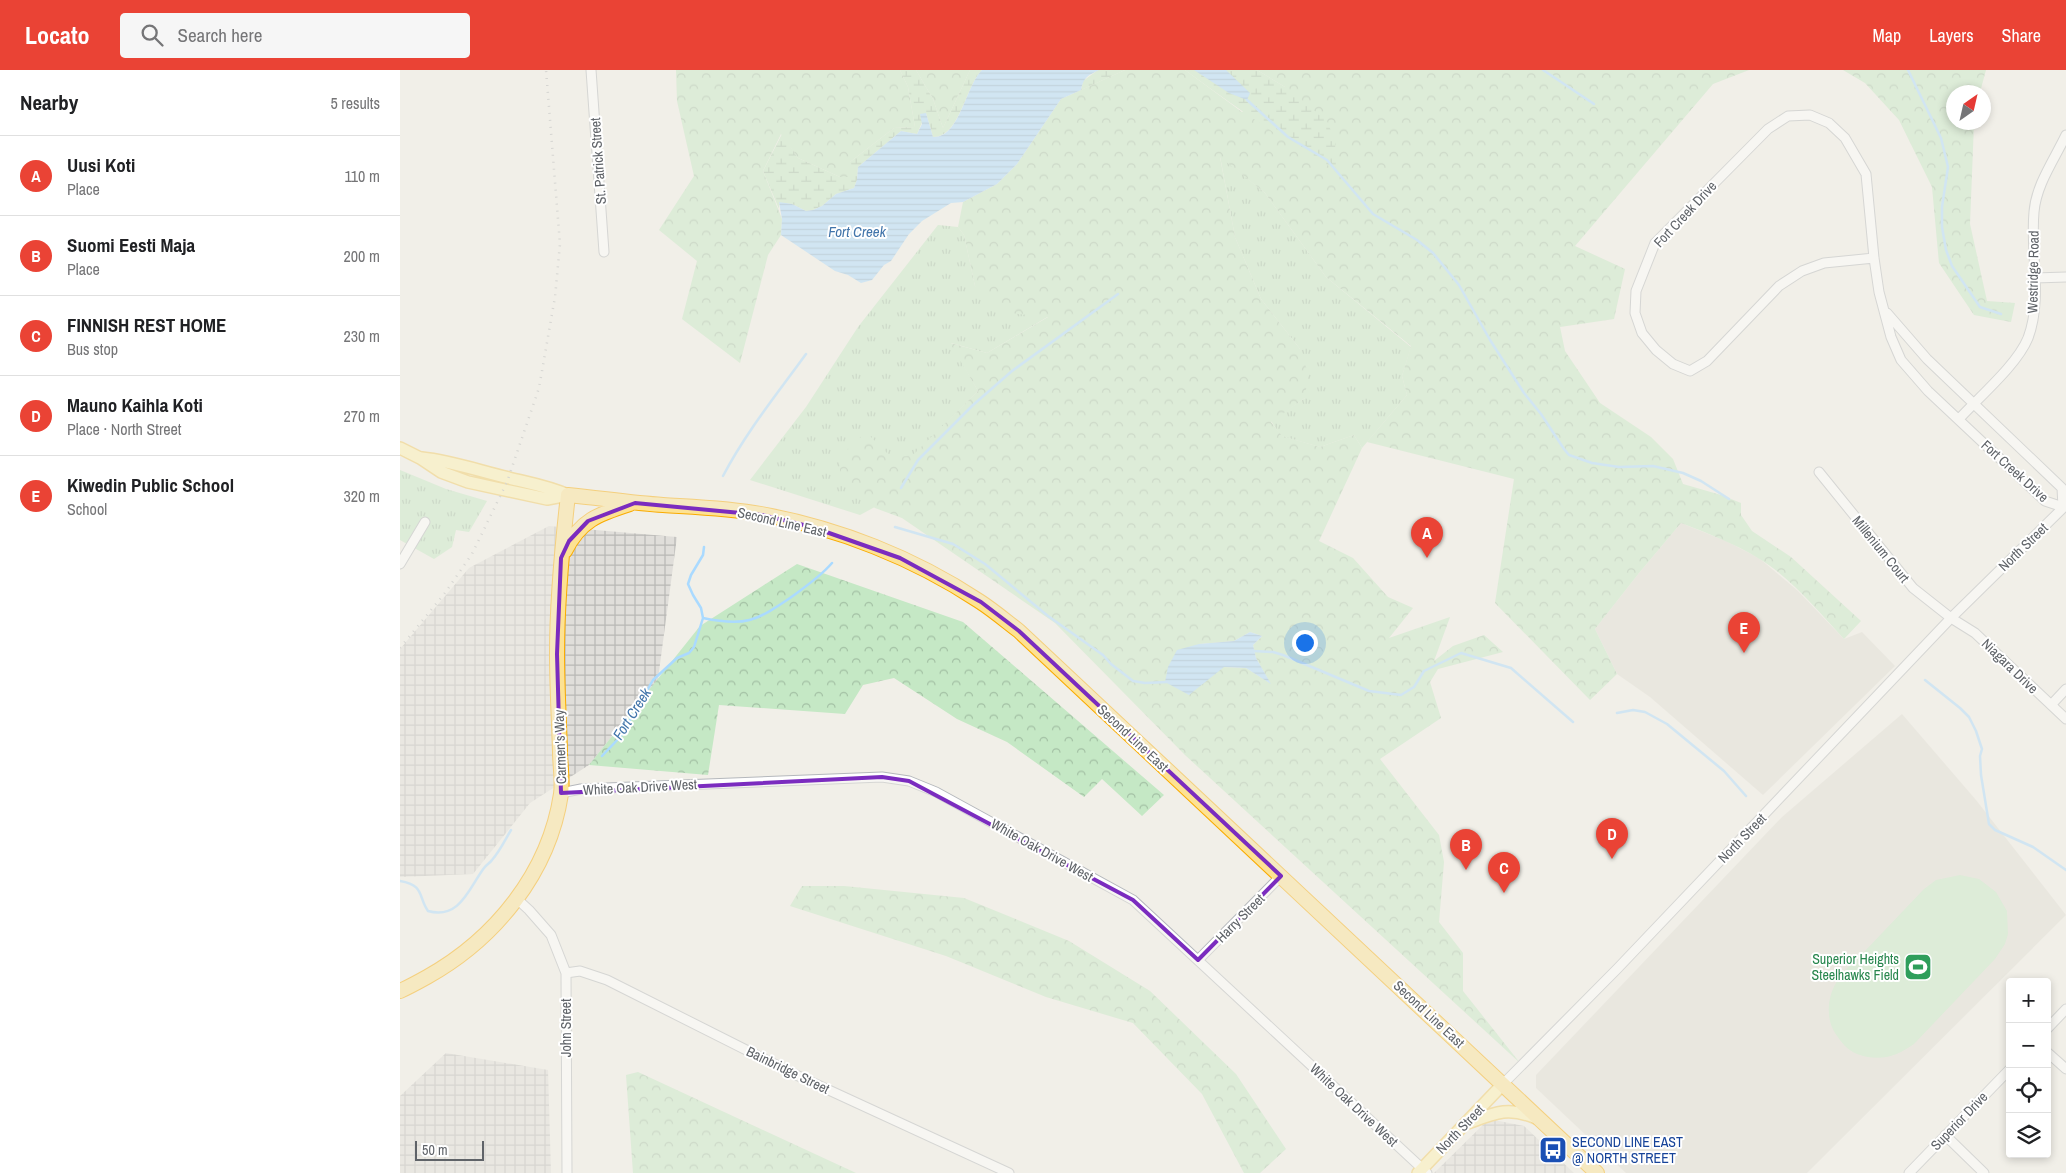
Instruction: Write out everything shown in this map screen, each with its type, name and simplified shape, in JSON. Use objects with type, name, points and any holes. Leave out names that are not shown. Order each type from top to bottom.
[{"type":"highway","name":"Second Line East","points":[[568,495],[635,503],[724,509],[762,514],[812,526],[881,550],[947,581],[981,602],[1018,631],[1597,1173]]},
{"type":"highway","name":"Carmen's Way","points":[[400,991],[452,962],[486,934],[517,899],[530,880],[542,857],[553,826],[561,792],[557,654],[561,558],[568,495]]},
{"type":"highway","points":[[561,558],[570,540],[588,521],[600,513],[635,503]]},
{"type":"main road","name":"Second Line East","points":[[400,448],[420,458],[446,460],[509,478],[549,486],[568,495]]},
{"type":"main road","name":"North Street","points":[[1422,1172],[1503,1084]]},
{"type":"main road","points":[[1464,1125],[1495,1112],[1505,1111],[1524,1113],[1541,1120]]},
{"type":"street","name":"St. Patrick Street","points":[[591,70],[604,252]]},
{"type":"street","name":"Fort Creek Drive","points":[[1874,258],[1824,263],[1802,271],[1779,286],[1707,361],[1690,371],[1673,364],[1656,350],[1642,333],[1635,313],[1636,291],[1655,243],[1768,129],[1788,116],[1810,115],[1829,123],[1845,138],[1866,174],[1879,292],[1891,337],[1901,360],[1914,376],[2045,501],[2065,506],[2062,488],[1917,350],[1885,311]]},
{"type":"street","name":"Westridge Road","points":[[1959,419],[2018,356],[2028,338],[2033,318],[2036,278],[2033,237],[2034,212],[2045,177],[2066,135]]},
{"type":"street","points":[[2036,278],[2066,277]]},
{"type":"street","name":"Millenium Court","points":[[1819,472],[1913,588],[1951,618]]},
{"type":"street","name":"North Street","points":[[1503,1084],[1625,960],[1951,618],[2065,506]]},
{"type":"street","points":[[400,564],[425,522]]},
{"type":"street","name":"Niagara Drive","points":[[1951,618],[1975,633],[2066,719]]},
{"type":"street","points":[[2051,705],[2066,689]]},
{"type":"street","name":"White Oak Drive West","points":[[561,792],[581,789],[882,777],[909,781],[936,792],[1132,900],[1422,1172]]},
{"type":"street","name":"Harry Street","points":[[1198,960],[1281,876]]},
{"type":"street","name":"John Street","points":[[517,899],[551,935],[566,973],[566,1173]]},
{"type":"street","name":"Bainbridge Street","points":[[566,973],[580,971],[607,980],[803,1078],[1009,1173]]},
{"type":"street","points":[[2051,1025],[2066,1009]]},
{"type":"street","points":[[2051,1056],[2066,1069]]},
{"type":"street","name":"Superior Drive","points":[[1909,1173],[2006,1073]]},
{"type":"street","points":[[1946,1135],[1984,1173]]},
{"type":"highlighted area","points":[[635,503],[762,515],[812,527],[900,558],[981,602],[1019,631],[1281,876],[1198,960],[1133,900],[909,781],[882,777],[561,793],[557,654],[561,558],[569,541],[588,521]]},
{"type":"shaded area","points":[[1681,523],[1726,541],[1759,558],[1798,591],[1844,639],[1862,632],[1895,666],[1763,795],[1650,697],[1617,674],[1595,629]]},
{"type":"shaded area","points":[[549,526],[677,537],[658,679],[589,765],[530,803],[473,874],[400,877],[400,649],[469,568]]},
{"type":"shaded area","points":[[1902,714],[1976,800],[2066,915],[1807,1173],[1626,1173],[1536,1088],[1536,1075],[1782,817]]},
{"type":"shaded area","points":[[446,1053],[548,1070],[551,1173],[400,1173],[400,1096]]},
{"type":"shaded area","points":[[1489,1119],[1524,1126],[1574,1173],[1434,1173]]},
{"type":"green space","points":[[676,70],[900,70],[908,87],[915,127],[894,128],[850,162],[850,177],[840,177],[798,158],[781,134],[763,171],[782,219],[781,235],[768,255],[740,363],[682,319],[697,261],[659,230],[694,176],[677,101]]},
{"type":"green space","points":[[900,70],[916,70],[933,99],[943,128],[970,70],[982,70],[976,78],[956,120],[950,129],[942,135],[933,137],[926,113],[917,134],[901,131],[858,167],[854,188],[836,194],[822,206],[813,210],[806,211],[792,204],[779,203],[779,209],[763,171],[782,134],[798,158],[840,177],[850,177],[850,162],[894,128],[915,127],[908,87]]},
{"type":"green space","points":[[916,70],[970,70],[943,128],[933,99]]},
{"type":"green space","points":[[1098,70],[1125,70],[1081,90],[1083,81]]},
{"type":"green space","points":[[1125,70],[1185,70],[1242,112],[1285,87],[1257,70],[1749,70],[1713,84],[1575,246],[1625,269],[1614,319],[1560,327],[1565,351],[1600,403],[1651,437],[1673,459],[1683,484],[1741,503],[1741,515],[1752,531],[1791,557],[1861,621],[1844,639],[1803,595],[1770,566],[1730,543],[1681,523],[1595,629],[1617,674],[1590,700],[1495,603],[1514,479],[1367,442],[1407,395],[1402,376],[1411,346],[1326,277],[1265,193],[1220,157],[1235,237],[1261,299],[1300,349],[1308,373],[1305,398],[1271,422],[1282,436],[1320,447],[1354,435],[1362,448],[1319,541],[1353,558],[1388,597],[1413,608],[1389,638],[1450,617],[1434,661],[1453,646],[1484,635],[1503,652],[1438,669],[1430,682],[1441,718],[1380,759],[1439,835],[1444,862],[1439,922],[1463,953],[1463,991],[1520,1063],[1185,755],[1055,623],[902,518],[875,508],[840,478],[840,456],[866,432],[892,458],[913,455],[978,391],[950,343],[987,353],[1048,317],[1000,312],[975,286],[964,235],[958,227],[963,202],[997,184],[1017,164],[1061,99]],"holes":[[[1250,632],[1262,636],[1253,645],[1256,658],[1270,683],[1246,668],[1224,667],[1199,644],[1234,641]]]},
{"type":"green space","points":[[1185,70],[1257,70],[1285,87],[1327,121],[1335,141],[1336,170],[1259,123]]},
{"type":"green space","points":[[1843,70],[1986,70],[1982,85],[1946,85],[1946,130],[1974,130],[1970,224],[1987,301],[2015,303],[2011,322],[1974,315],[1939,263],[1932,187],[1899,120],[1865,83]]},
{"type":"green space","points":[[1220,156],[1265,193],[1326,277],[1411,347],[1402,376],[1407,395],[1362,448],[1354,435],[1320,447],[1281,436],[1271,421],[1305,398],[1300,349],[1261,299],[1235,237]]},
{"type":"green space","points":[[938,225],[958,227],[964,235],[975,286],[1049,316],[987,353],[951,343],[978,391],[914,455],[884,502],[860,515],[750,480],[806,407],[858,327]]},
{"type":"green space","points":[[400,470],[446,489],[487,501],[469,532],[456,530],[452,547],[434,559],[400,540]]},
{"type":"green space","points":[[797,564],[963,622],[1164,795],[1142,816],[1102,779],[1084,797],[1007,742],[957,719],[894,678],[863,685],[845,714],[719,705],[708,775],[589,765],[700,626]]},
{"type":"green space","name":"Superior Heights Steelhawks Field","points":[[1960,875],[1979,879],[1996,892],[2007,911],[2008,934],[2005,944],[1995,959],[1914,1044],[1894,1055],[1880,1058],[1873,1058],[1853,1052],[1840,1040],[1830,1021],[1829,1002],[1833,989],[1839,979],[1848,966],[1864,952],[1924,889],[1936,880]]},
{"type":"green space","points":[[802,886],[844,886],[964,898],[1069,941],[1150,991],[1236,1074],[1286,1149],[1260,1173],[1244,1173],[1202,1094],[1133,1023],[1046,997],[946,956],[790,906]]},
{"type":"green space","points":[[638,1072],[856,1173],[633,1173],[626,1075]]},
{"type":"water","name":"Fort Creek","points":[[982,70],[1099,70],[1085,79],[1081,90],[1061,99],[1017,164],[997,184],[963,202],[951,203],[922,221],[909,234],[891,261],[884,265],[872,280],[861,283],[848,275],[835,271],[781,235],[782,219],[779,202],[792,204],[806,211],[813,210],[822,206],[836,194],[854,188],[858,167],[901,131],[917,134],[922,124],[920,114],[926,113],[933,137],[942,135],[956,121],[976,78]]},
{"type":"water","points":[[1194,70],[1226,70],[1250,93],[1247,100],[1229,93]]},
{"type":"water","points":[[1250,632],[1262,636],[1253,645],[1256,658],[1271,684],[1246,668],[1224,667],[1189,695],[1165,682],[1168,667],[1177,650],[1199,644],[1234,641]]},
{"type":"waterway","points":[[1543,70],[1594,104]]},
{"type":"waterway","points":[[1908,70],[1941,138],[1948,167],[1942,207],[1942,227],[1946,250],[1952,266],[1980,307],[2001,314]]},
{"type":"waterway","points":[[1247,100],[1288,137],[1327,160],[1373,214],[1417,240],[1433,253],[1459,285],[1490,340],[1524,393],[1569,455],[1592,463],[1619,467],[1653,466],[1683,473],[1701,481],[1729,499]]},
{"type":"waterway","points":[[901,488],[918,460],[973,405],[1012,371],[1118,294]]},
{"type":"waterway","name":"Fort Creek","points":[[723,476],[752,429],[806,354]]},
{"type":"waterway","points":[[895,527],[953,544],[985,564],[1048,616],[1103,655],[1111,664],[1133,681],[1145,683],[1167,682]]},
{"type":"waterway","name":"Fort Creek","points":[[602,756],[621,736],[653,680],[677,658],[689,653],[694,647],[703,618],[701,608],[688,584],[703,555],[704,547]]},
{"type":"waterway","points":[[703,618],[740,622],[759,617],[801,590],[832,563]]},
{"type":"waterway","points":[[1253,651],[1273,652],[1283,655],[1369,691],[1401,695],[1414,687],[1424,671],[1461,653],[1511,668],[1573,722]]},
{"type":"waterway","points":[[1925,680],[1960,708],[1969,717],[1976,731],[1982,749],[1980,756],[1981,775],[1989,824],[1995,830],[2033,847],[2066,870]]},
{"type":"waterway","points":[[1617,713],[1633,710],[1645,712],[1667,724],[1724,771],[1746,796]]},
{"type":"waterway","name":"Fort Creek","points":[[400,881],[414,885],[420,892],[428,911],[439,913],[448,911],[456,907],[468,893],[484,868],[498,853],[511,830]]},
{"type":"railway","points":[[400,648],[445,593],[472,554],[507,482],[539,388],[555,297],[560,244],[546,70]]},
{"type":"place","name":"Uusi Koti","points":[[1427,558]]},
{"type":"place","name":"Kiwedin Public School","points":[[1744,653]]},
{"type":"place","name":"Mauno Kaihla Koti","points":[[1612,859]]},
{"type":"place","name":"Suomi Eesti Maja","points":[[1466,870]]},
{"type":"place","name":"FINNISH REST HOME","points":[[1504,893]]},
{"type":"place","name":"Superior Heights Steelhawks Field","points":[[1918,967]]},
{"type":"place","name":"SECOND LINE EAST @ NORTH STREET","points":[[1553,1150]]}]
